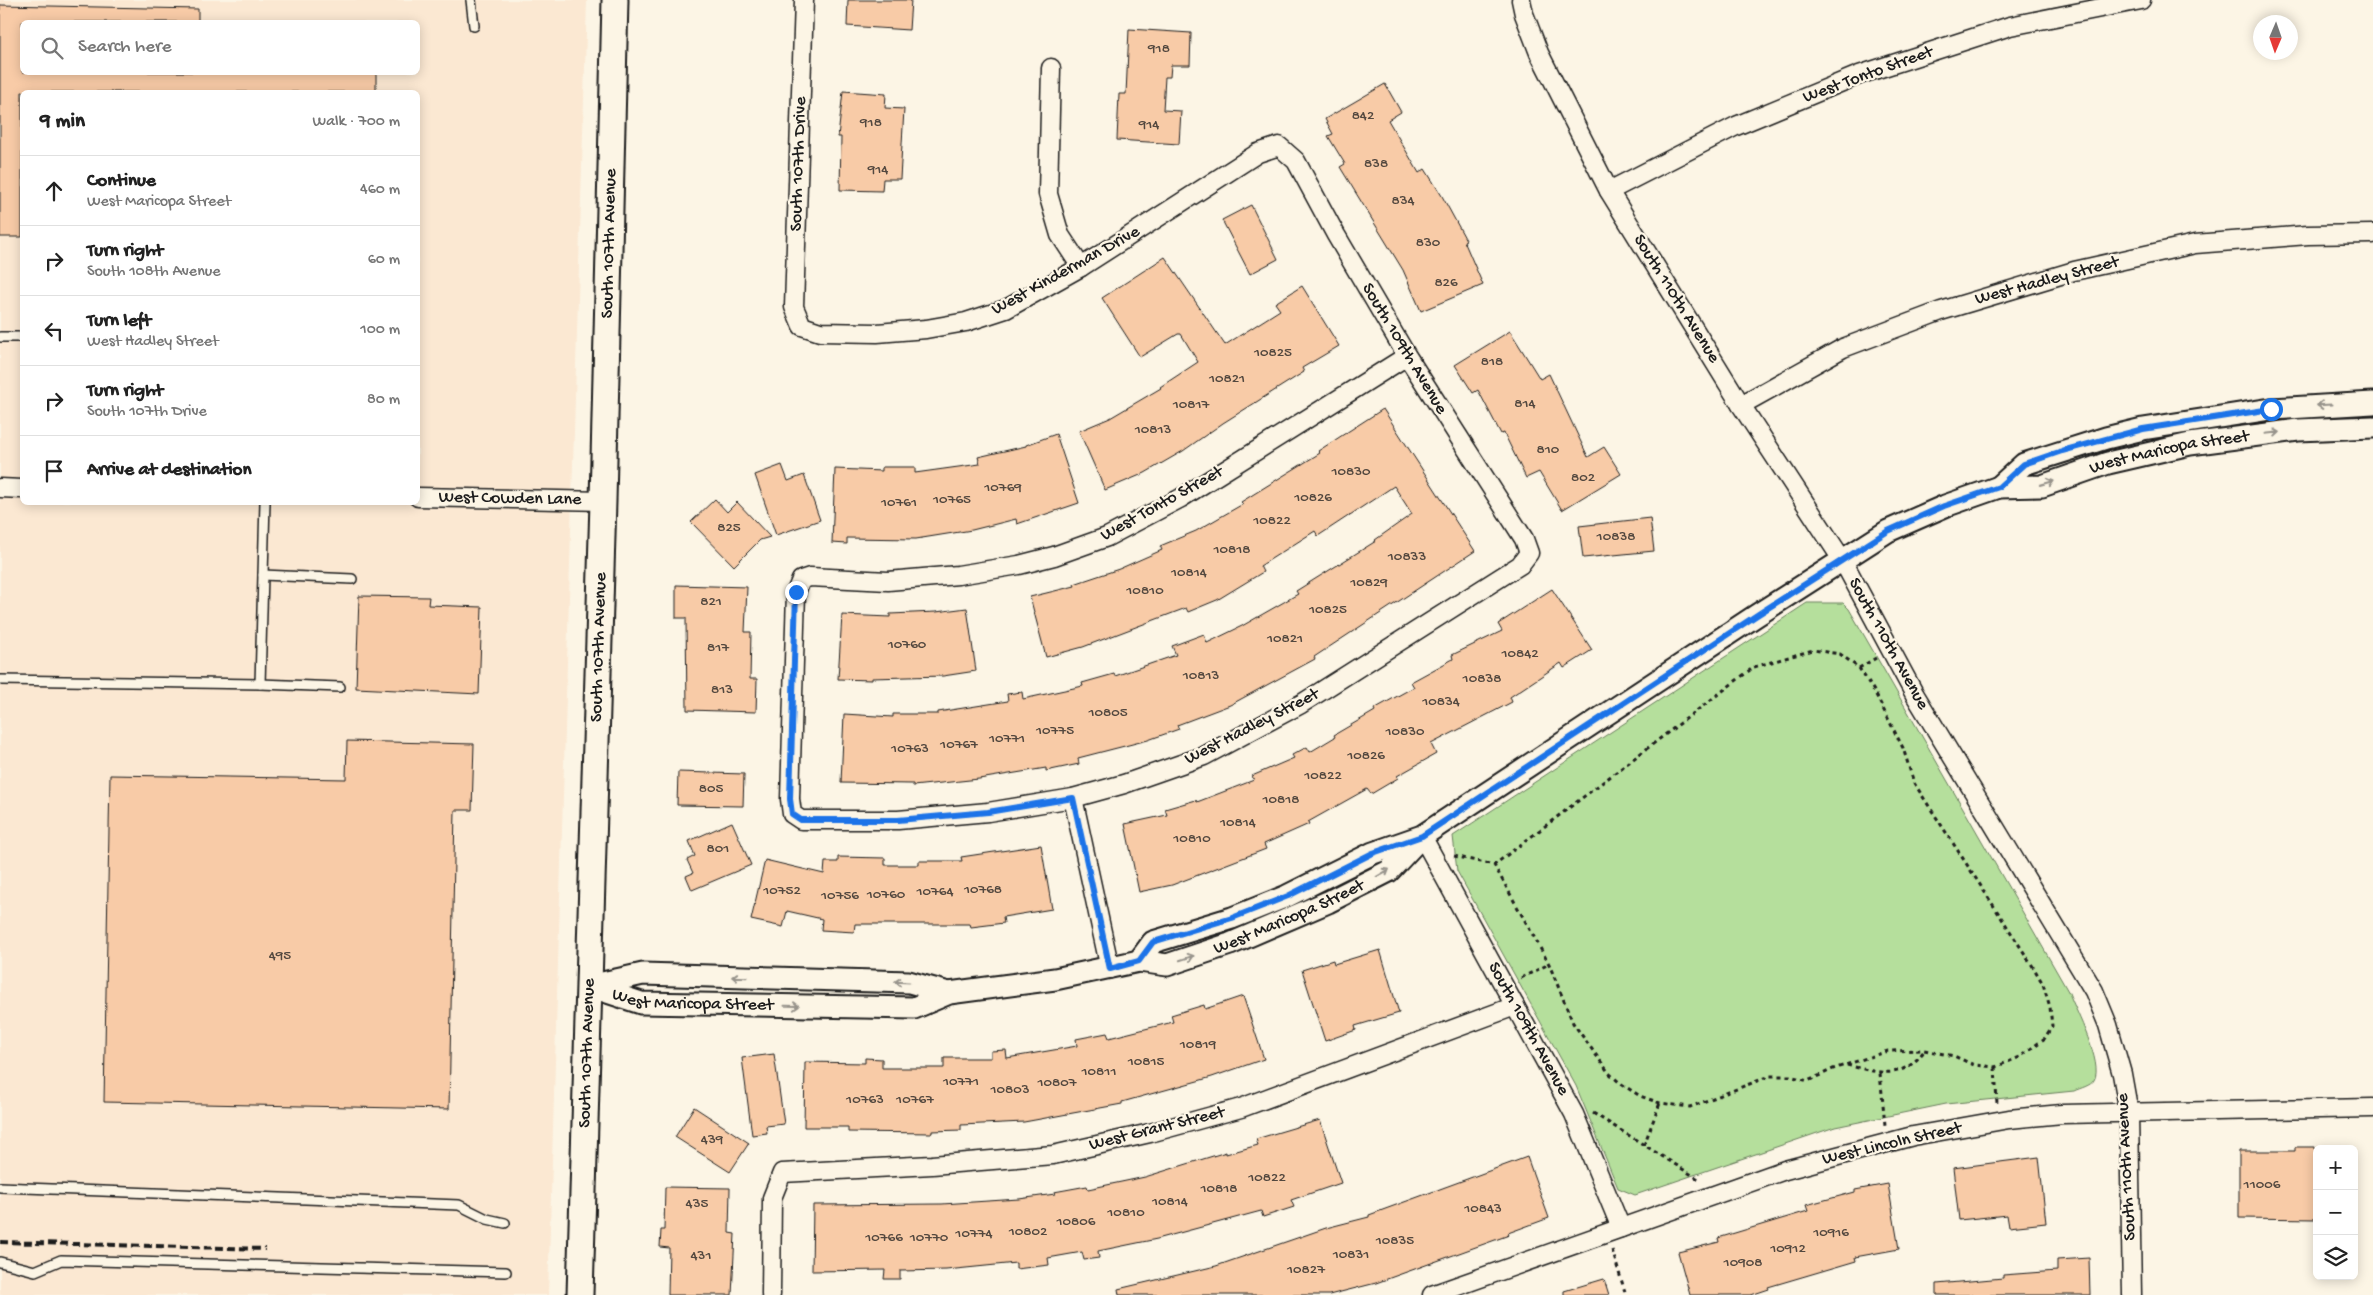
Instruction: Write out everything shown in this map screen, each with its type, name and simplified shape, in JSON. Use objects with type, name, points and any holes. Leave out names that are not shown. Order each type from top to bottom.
[{"type":"main road","name":"South 107th Avenue","points":[[580,1295],[603,502],[614,0]]},
{"type":"street","name":"South 107th Drive","points":[[802,326],[794,307],[804,0]]},
{"type":"street","name":"South 110th Avenue","points":[[1521,0],[1524,14],[1539,53],[1609,191],[1741,405],[1843,561],[1915,696],[2094,990],[2108,1025],[2129,1113],[2132,1295]]},
{"type":"street","name":"West Tonto Street","points":[[1609,191],[1736,126],[1859,75],[2010,26],[2141,0]]},
{"type":"street","points":[[1051,68],[1048,194],[1060,235],[1081,267]]},
{"type":"street","name":"West Kinderman Drive","points":[[802,326],[820,332],[877,333],[926,329],[966,322],[1006,309],[1081,267],[1258,153],[1279,146]]},
{"type":"street","name":"South 109th Avenue","points":[[1279,146],[1296,160],[1336,235],[1406,356],[1524,539],[1529,553]]},
{"type":"street","name":"West Hadley Street","points":[[1741,405],[1843,348],[1942,311],[2074,271],[2195,244],[2308,235],[2373,234]]},
{"type":"street","name":"West Tonto Street","points":[[792,814],[790,799],[796,592],[801,580],[810,577],[888,581],[958,575],[1019,565],[1054,556],[1107,537],[1181,498],[1406,356]]},
{"type":"street","name":"West Maricopa Street","points":[[1999,487],[2024,464],[2070,448],[2143,429],[2271,409],[2373,403]]},
{"type":"street","name":"West Maricopa Street","points":[[589,986],[641,1003],[914,1008],[949,992],[1055,979],[1110,969],[1139,961],[1153,942],[1232,918],[1288,896],[1373,853],[1426,843],[1888,531],[1944,506],[1999,487],[2042,486],[2116,461],[2158,450],[2237,437],[2337,427],[2373,427]]},
{"type":"street","points":[[0,488],[20,489]]},
{"type":"street","name":"West Cowden Lane","points":[[420,497],[603,502]]},
{"type":"street","name":"West Hadley Street","points":[[792,814],[801,820],[898,820],[988,812],[1073,798],[1124,784],[1204,756],[1301,704],[1520,565],[1529,553]]},
{"type":"street","points":[[1073,798],[1110,969]]},
{"type":"street","name":"South 109th Avenue","points":[[1426,843],[1574,1114],[1614,1230]]},
{"type":"street","name":"West Maricopa Street","points":[[589,986],[643,974],[909,982],[949,992]]},
{"type":"street","name":"West Grant Street","points":[[771,1295],[772,1198],[782,1173],[932,1165],[1052,1154],[1150,1133],[1241,1108],[1515,1006]]},
{"type":"street","name":"West Lincoln Street","points":[[1432,1295],[1785,1170],[1913,1136],[1997,1121],[2062,1114],[2373,1108]]},
{"type":"lane","points":[[471,0],[474,26]]},
{"type":"lane","points":[[0,337],[20,337]]},
{"type":"lane","points":[[260,684],[264,505]]},
{"type":"lane","points":[[263,576],[352,579]]},
{"type":"lane","points":[[0,680],[340,687]]},
{"type":"lane","points":[[0,1187],[458,1205],[487,1219],[505,1223]]},
{"type":"lane","points":[[0,1262],[35,1271],[61,1260],[506,1272]]},
{"type":"path","points":[[1426,843],[1494,865],[1549,964],[1573,1023],[1609,1072],[1620,1083],[1640,1096],[1660,1103],[1690,1108],[1770,1076],[1790,1076],[1808,1081],[1846,1065],[1888,1051],[1924,1050],[1954,1056],[1974,1065],[1995,1067],[2020,1057],[2045,1038],[2052,1026],[2050,1008],[2043,984],[1914,783],[1903,748],[1874,691],[1859,668],[1840,654],[1813,650],[1754,667],[1494,865]]},
{"type":"path","points":[[1504,986],[1549,964]]},
{"type":"path","points":[[1846,1065],[1880,1073],[1895,1073],[1916,1062],[1924,1050]]},
{"type":"path","points":[[1995,1067],[1997,1121]]},
{"type":"path","points":[[1880,1073],[1887,1143]]},
{"type":"path","points":[[1564,1095],[1720,1192]]},
{"type":"path","points":[[1644,1145],[1660,1103]]},
{"type":"path","points":[[1614,1230],[1626,1295]]},
{"type":"shaded area","points":[[0,0],[587,0],[548,1295],[0,1295]]},
{"type":"green space","points":[[1807,603],[1843,603],[1849,609],[2069,993],[2083,1024],[2092,1051],[2096,1073],[2094,1080],[2074,1091],[1946,1104],[1835,1127],[1635,1195],[1618,1188],[1576,1086],[1457,871],[1453,836]]},
{"type":"building","points":[[848,0],[911,0],[909,30],[847,26]]},
{"type":"building","points":[[0,5],[198,9],[198,20],[20,20],[20,75],[376,75],[376,90],[20,90],[20,237],[0,237]]},
{"type":"building","points":[[1129,29],[1191,33],[1190,65],[1171,65],[1170,77],[1165,77],[1163,110],[1181,111],[1179,144],[1117,140],[1119,94],[1126,94]]},
{"type":"building","points":[[1385,84],[1401,112],[1388,120],[1419,173],[1425,169],[1442,196],[1466,240],[1464,241],[1483,285],[1421,311],[1403,270],[1340,167],[1345,164],[1328,136],[1333,134],[1325,119]]},
{"type":"building","points":[[843,91],[886,94],[885,108],[904,109],[900,179],[883,179],[882,191],[840,190],[841,137],[838,137]]},
{"type":"building","points":[[1251,205],[1278,259],[1250,274],[1222,220]]},
{"type":"building","points":[[1165,257],[1225,345],[1280,310],[1275,303],[1302,286],[1339,346],[1302,368],[1304,372],[1223,423],[1183,451],[1145,473],[1105,490],[1079,431],[1110,418],[1161,388],[1198,362],[1181,334],[1140,357],[1102,298]]},
{"type":"building","points":[[1510,331],[1540,379],[1549,374],[1588,457],[1604,447],[1621,474],[1562,510],[1539,472],[1526,478],[1504,433],[1501,434],[1478,390],[1473,393],[1455,365]]},
{"type":"building","points":[[1383,409],[1475,551],[1314,657],[1315,659],[1230,705],[1177,725],[1179,729],[1148,740],[1078,758],[1079,764],[1046,771],[1046,768],[979,779],[913,786],[913,784],[841,783],[844,714],[893,717],[893,714],[938,714],[938,712],[1008,701],[1007,694],[1022,692],[1023,699],[1083,686],[1082,683],[1114,674],[1115,676],[1176,655],[1172,646],[1204,634],[1207,643],[1242,626],[1298,594],[1296,591],[1376,541],[1412,514],[1394,486],[1318,536],[1315,531],[1260,566],[1263,572],[1217,600],[1188,612],[1186,608],[1083,647],[1046,657],[1030,597],[1075,586],[1074,584],[1119,569],[1162,550],[1160,546],[1196,531],[1243,504],[1241,502],[1320,453],[1318,451]]},
{"type":"building","points":[[1056,434],[1079,503],[1017,524],[1016,519],[972,530],[916,539],[847,538],[847,544],[832,543],[835,469],[882,471],[882,467],[915,467],[915,473],[980,464],[978,457],[1026,446]]},
{"type":"building","points":[[782,465],[788,481],[804,475],[820,520],[776,535],[755,475]]},
{"type":"building","points":[[715,499],[727,512],[737,502],[770,537],[760,540],[734,566],[691,522]]},
{"type":"building","points":[[1650,518],[1654,551],[1583,558],[1579,526]]},
{"type":"building","points":[[676,585],[747,587],[745,632],[751,632],[750,679],[757,679],[756,712],[687,710],[686,618],[676,618]]},
{"type":"building","points":[[1552,589],[1592,650],[1564,668],[1561,663],[1510,697],[1512,702],[1431,744],[1436,754],[1397,776],[1398,778],[1371,794],[1367,789],[1308,822],[1309,824],[1264,844],[1266,849],[1172,885],[1139,892],[1125,824],[1167,815],[1165,809],[1196,800],[1197,802],[1254,780],[1252,776],[1294,758],[1292,755],[1307,747],[1310,752],[1335,737],[1334,735],[1375,711],[1374,709],[1414,687],[1411,682],[1453,659],[1452,655],[1502,631],[1498,624]]},
{"type":"building","points":[[359,596],[429,597],[428,605],[482,607],[479,694],[356,688]]},
{"type":"building","points":[[967,608],[976,671],[943,676],[872,678],[872,680],[838,679],[842,615],[890,617],[890,614],[936,612]]},
{"type":"building","points":[[347,741],[474,744],[472,810],[455,810],[449,1109],[104,1102],[110,775],[346,779]]},
{"type":"building","points":[[678,772],[744,774],[743,806],[677,805]]},
{"type":"building","points":[[732,822],[751,865],[692,890],[686,876],[693,873],[687,860],[695,856],[689,841]]},
{"type":"building","points":[[1041,845],[1052,909],[1003,917],[1004,923],[971,927],[970,924],[855,924],[854,932],[821,930],[822,919],[787,911],[783,927],[751,920],[765,860],[824,874],[825,862],[838,862],[838,857],[885,858],[885,865],[919,865],[919,861],[962,861],[961,857]]},
{"type":"building","points":[[1380,950],[1399,1013],[1355,1026],[1356,1030],[1325,1041],[1302,970],[1333,960],[1334,964]]},
{"type":"building","points":[[1243,996],[1264,1059],[1212,1077],[1122,1102],[1122,1104],[1024,1122],[961,1125],[961,1130],[932,1131],[932,1133],[848,1132],[848,1127],[804,1127],[805,1062],[865,1063],[865,1058],[882,1059],[882,1068],[944,1068],[944,1058],[991,1058],[991,1051],[1006,1050],[1007,1058],[1077,1046],[1076,1039],[1107,1033],[1109,1038],[1173,1022],[1171,1015],[1204,1005],[1205,1009]]},
{"type":"building","points":[[774,1054],[784,1124],[766,1126],[767,1133],[752,1135],[742,1058]]},
{"type":"building","points":[[694,1107],[749,1143],[730,1172],[675,1137]]},
{"type":"building","points":[[1320,1120],[1341,1183],[1291,1200],[1294,1207],[1263,1217],[1261,1211],[1157,1239],[1098,1251],[1099,1258],[1084,1260],[1082,1252],[1048,1258],[1049,1265],[1016,1269],[1016,1263],[946,1270],[900,1271],[900,1279],[884,1279],[885,1270],[812,1271],[813,1205],[942,1204],[1019,1199],[1055,1194],[1054,1192],[1087,1186],[1088,1189],[1145,1177],[1226,1152],[1226,1154],[1258,1145],[1256,1139]]},
{"type":"building","points":[[2295,1147],[2313,1147],[2313,1219],[2239,1218],[2239,1151],[2295,1151]]},
{"type":"building","points":[[1527,1157],[1549,1218],[1508,1233],[1509,1235],[1376,1283],[1329,1295],[1119,1295],[1118,1289],[1216,1266],[1326,1228],[1369,1217],[1369,1215]]},
{"type":"building","points":[[2039,1157],[2046,1223],[2009,1227],[2007,1215],[1959,1220],[1953,1168]]},
{"type":"building","points":[[1888,1184],[1899,1249],[1855,1257],[1856,1261],[1768,1287],[1769,1289],[1751,1295],[1690,1295],[1678,1252],[1719,1242],[1718,1238],[1808,1211],[1806,1205],[1855,1192],[1855,1190]]},
{"type":"building","points":[[665,1187],[730,1188],[729,1233],[735,1234],[732,1295],[668,1295],[669,1248],[660,1247],[661,1230],[664,1230]]},
{"type":"building","points":[[2089,1258],[2090,1295],[1937,1295],[1937,1284],[2003,1278],[2003,1275],[2057,1271],[2057,1260]]},
{"type":"building","points":[[1604,1279],[1609,1295],[1564,1295],[1564,1291]]},
{"type":"railway","points":[[0,1242],[265,1249]]},
{"type":"route","points":[[796,592],[790,799],[792,814],[801,820],[898,820],[988,812],[1073,798],[1110,969],[1139,961],[1153,942],[1232,918],[1288,896],[1373,853],[1422,836],[1888,531],[1944,506],[1999,487],[2024,464],[2106,438],[2143,429],[2271,409]]}]
